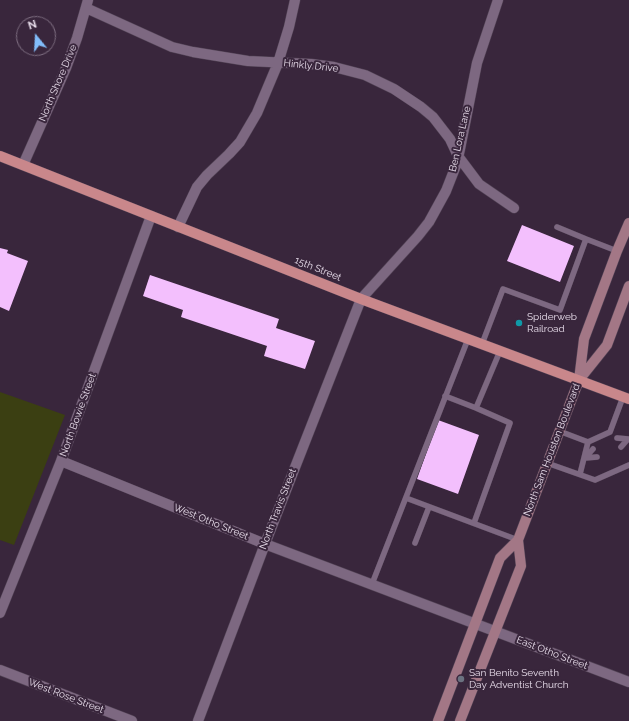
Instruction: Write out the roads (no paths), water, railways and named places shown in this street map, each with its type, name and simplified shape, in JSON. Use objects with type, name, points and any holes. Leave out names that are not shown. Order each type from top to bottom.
[{"type":"main road","name":"15th Street","points":[[0,156],[361,299],[626,398]]},
{"type":"main road","name":"North Sam Houston Boulevard","points":[[438,721],[500,558],[518,540],[579,380],[584,339],[629,223]]},
{"type":"main road","points":[[579,380],[607,345],[629,286]]},
{"type":"main road","name":"North Sam Houston Boulevard","points":[[460,721],[521,566],[518,540]]},
{"type":"street","points":[[178,226],[197,187],[229,154],[243,136],[257,113],[278,63],[289,27],[295,0]]},
{"type":"street","name":"Ben Lora Lane","points":[[361,299],[418,236],[429,222],[446,191],[458,156],[477,63],[498,0]]},
{"type":"street","name":"Hinkly Drive","points":[[87,4],[172,47],[248,61],[334,67],[365,75],[394,89],[433,117],[450,139],[458,156],[479,184],[514,208]]},
{"type":"street","name":"North Shore Drive","points":[[23,165],[66,68],[87,4]]},
{"type":"street","name":"North Bowie Street","points":[[0,613],[61,461],[151,216]]},
{"type":"street","name":"North Travis Street","points":[[198,721],[265,544],[361,299]]},
{"type":"street","name":"West Otho Street","points":[[61,461],[265,544],[475,623]]},
{"type":"street","name":"East Otho Street","points":[[475,623],[629,682]]},
{"type":"street","name":"West Rose Street","points":[[0,670],[132,721]]},
{"type":"lane","points":[[557,227],[617,251]]},
{"type":"lane","points":[[482,344],[503,289],[560,310],[586,239]]},
{"type":"lane","points":[[372,584],[468,339]]},
{"type":"lane","points":[[476,408],[500,351]]},
{"type":"lane","points":[[445,396],[510,423],[474,523]]},
{"type":"lane","points":[[559,431],[588,442],[610,432],[626,398]]},
{"type":"lane","points":[[610,432],[629,439]]},
{"type":"lane","points":[[617,438],[629,439]]},
{"type":"lane","points":[[621,447],[629,439]]},
{"type":"lane","points":[[580,474],[588,442]]},
{"type":"lane","points":[[585,458],[593,449]]},
{"type":"lane","points":[[585,458],[597,457]]},
{"type":"lane","points":[[547,463],[595,480],[629,465]]},
{"type":"lane","points":[[406,498],[518,540]]},
{"type":"lane","points":[[415,543],[429,507]]},
{"type":"place","name":"Spiderweb Railroad","points":[[519,323]]},
{"type":"place","name":"San Benito Seventh Day Adventist Church","points":[[461,679]]}]
